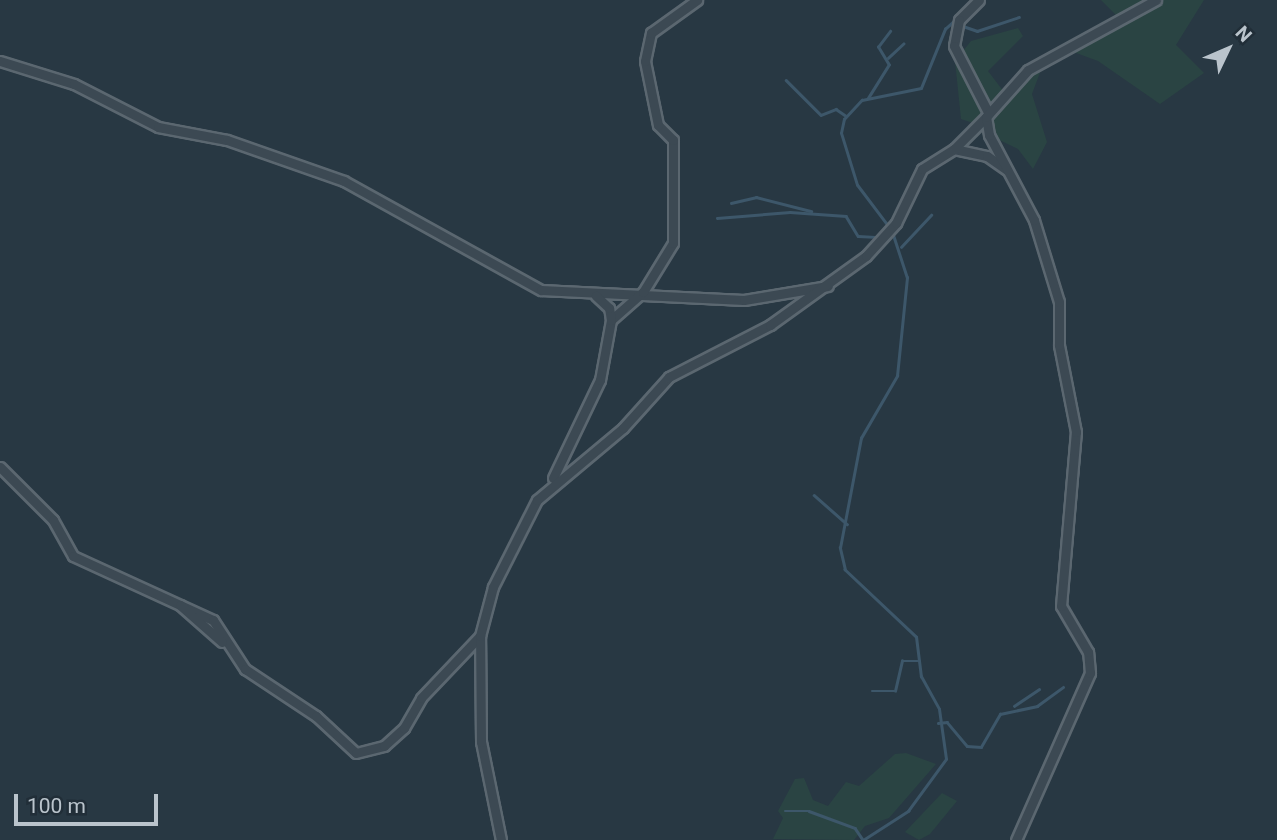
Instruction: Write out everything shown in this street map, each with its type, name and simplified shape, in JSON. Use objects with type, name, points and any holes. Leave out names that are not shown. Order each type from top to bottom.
[{"type":"street","points":[[611,320],[643,292],[673,243],[668,195],[674,154],[646,90],[645,61],[651,33],[697,0]]},
{"type":"street","points":[[979,0],[960,20],[954,46],[1039,233],[1059,302],[1059,345],[1076,432],[1061,606],[1088,652],[1090,673],[1016,840]]},
{"type":"street","points":[[537,500],[623,428],[669,377],[771,325],[828,286],[887,236],[922,169],[954,149],[1028,70],[1156,0]]},
{"type":"street","points":[[0,61],[74,84],[158,127],[227,140],[344,181],[527,286],[596,296],[643,292],[744,300],[828,286]]},
{"type":"street","points":[[954,149],[987,156],[1009,172]]},
{"type":"street","points":[[501,840],[481,742],[480,636],[493,587],[537,500],[568,457],[600,380],[611,320],[609,308],[596,296]]},
{"type":"street","points":[[0,467],[53,520],[73,556],[213,620],[226,645],[245,669],[364,755],[404,728],[421,698],[480,636]]},
{"type":"green space","points":[[1101,0],[1204,0],[1176,45],[1204,73],[1160,104],[1098,61],[1068,50],[1044,62],[1032,94],[1047,142],[1033,169],[1018,149],[989,135],[986,118],[979,125],[961,119],[955,61],[971,41],[1018,28],[1023,36],[988,71],[1004,92],[1033,62],[1116,15]]},
{"type":"green space","points":[[906,753],[936,764],[889,818],[865,826],[854,840],[773,839],[783,818],[778,811],[795,779],[804,778],[813,800],[828,806],[846,782],[859,786],[895,754]]},
{"type":"green space","points":[[942,793],[957,801],[930,834],[919,840],[905,832]]},
{"type":"waterway","points":[[960,25],[977,31],[1019,17]]},
{"type":"waterway","points":[[888,226],[857,185],[841,133],[844,119],[862,100],[921,88],[945,29],[955,20]]},
{"type":"waterway","points":[[868,98],[889,65],[878,47],[890,31]]},
{"type":"waterway","points":[[888,58],[903,44]]},
{"type":"waterway","points":[[786,80],[821,115],[836,109],[845,115]]},
{"type":"waterway","points":[[731,203],[756,197],[811,211]]},
{"type":"waterway","points":[[717,218],[790,212],[846,216],[858,236],[879,237]]},
{"type":"waterway","points":[[901,247],[931,215]]},
{"type":"waterway","points":[[785,811],[809,811],[855,828],[863,840],[908,811],[946,759],[939,709],[921,677],[916,637],[845,570],[840,548],[861,438],[897,376],[907,278],[892,232]]},
{"type":"waterway","points":[[814,495],[847,524]]},
{"type":"waterway","points":[[872,691],[895,691],[902,661],[920,661]]},
{"type":"waterway","points":[[938,723],[947,722],[967,746],[981,747],[1000,714],[1037,706],[1063,687]]},
{"type":"waterway","points":[[1014,706],[1039,689]]}]
